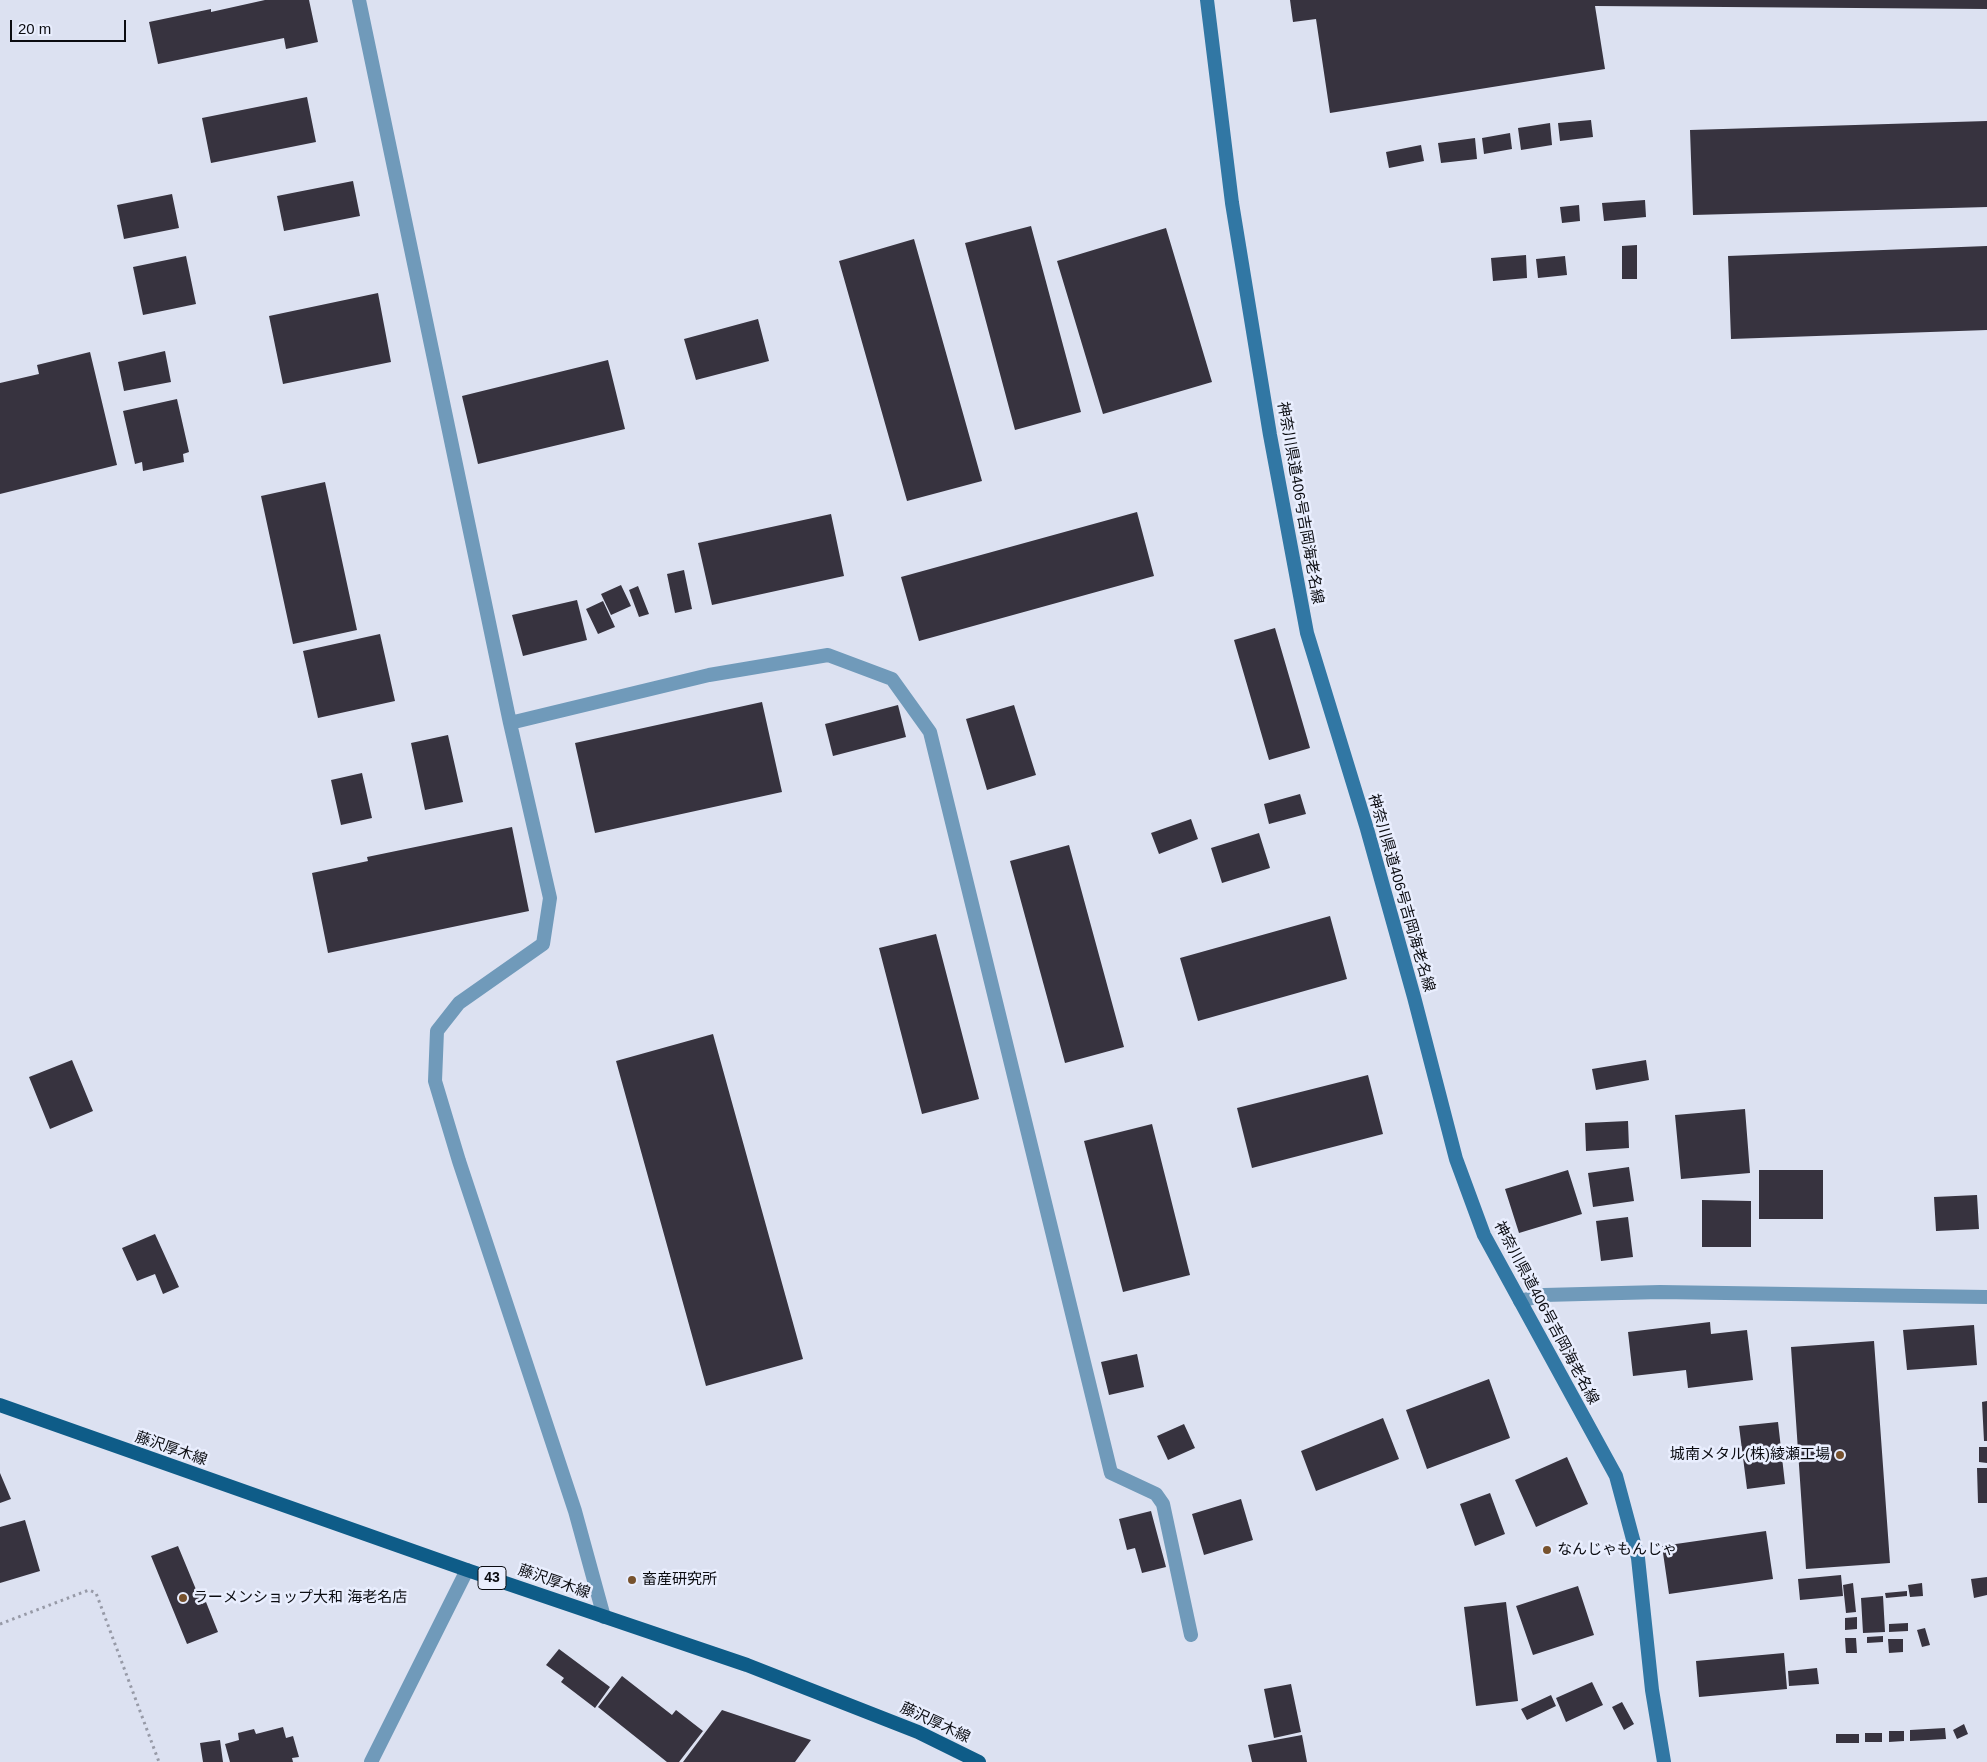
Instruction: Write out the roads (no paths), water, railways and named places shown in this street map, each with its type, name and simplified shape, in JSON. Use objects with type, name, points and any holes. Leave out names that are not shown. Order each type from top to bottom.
[{"type":"main road","name":"神奈川県道406号吉岡海老名線","points":[[1207,0],[1233,213],[1270,435],[1307,633],[1370,839],[1456,1159],[1484,1235],[1616,1476],[1638,1558],[1652,1690],[1664,1762]]},
{"type":"main road","name":"藤沢厚木線","points":[[0,1405],[467,1570],[747,1665],[918,1732],[979,1762]]},
{"type":"street","points":[[359,0],[510,723],[550,898],[544,944],[459,1003],[437,1031],[435,1081],[459,1162],[575,1511],[604,1616]]},
{"type":"street","points":[[510,723],[708,675],[828,655],[892,679],[930,732],[1111,1473],[1156,1494],[1163,1504],[1191,1635]]},
{"type":"street","points":[[1520,1301],[1544,1295],[1660,1292],[1987,1297]]},
{"type":"street","points":[[371,1762],[467,1570]]},
{"type":"place","name":"城南メタル(株)綾瀬工場","points":[[1840,1455]]},
{"type":"place","name":"なんじゃもんじゃ","points":[[1547,1550]]},
{"type":"place","name":"畜産研究所","points":[[632,1580]]},
{"type":"place","name":"ラーメンショップ大和 海老名店","points":[[183,1598]]}]
